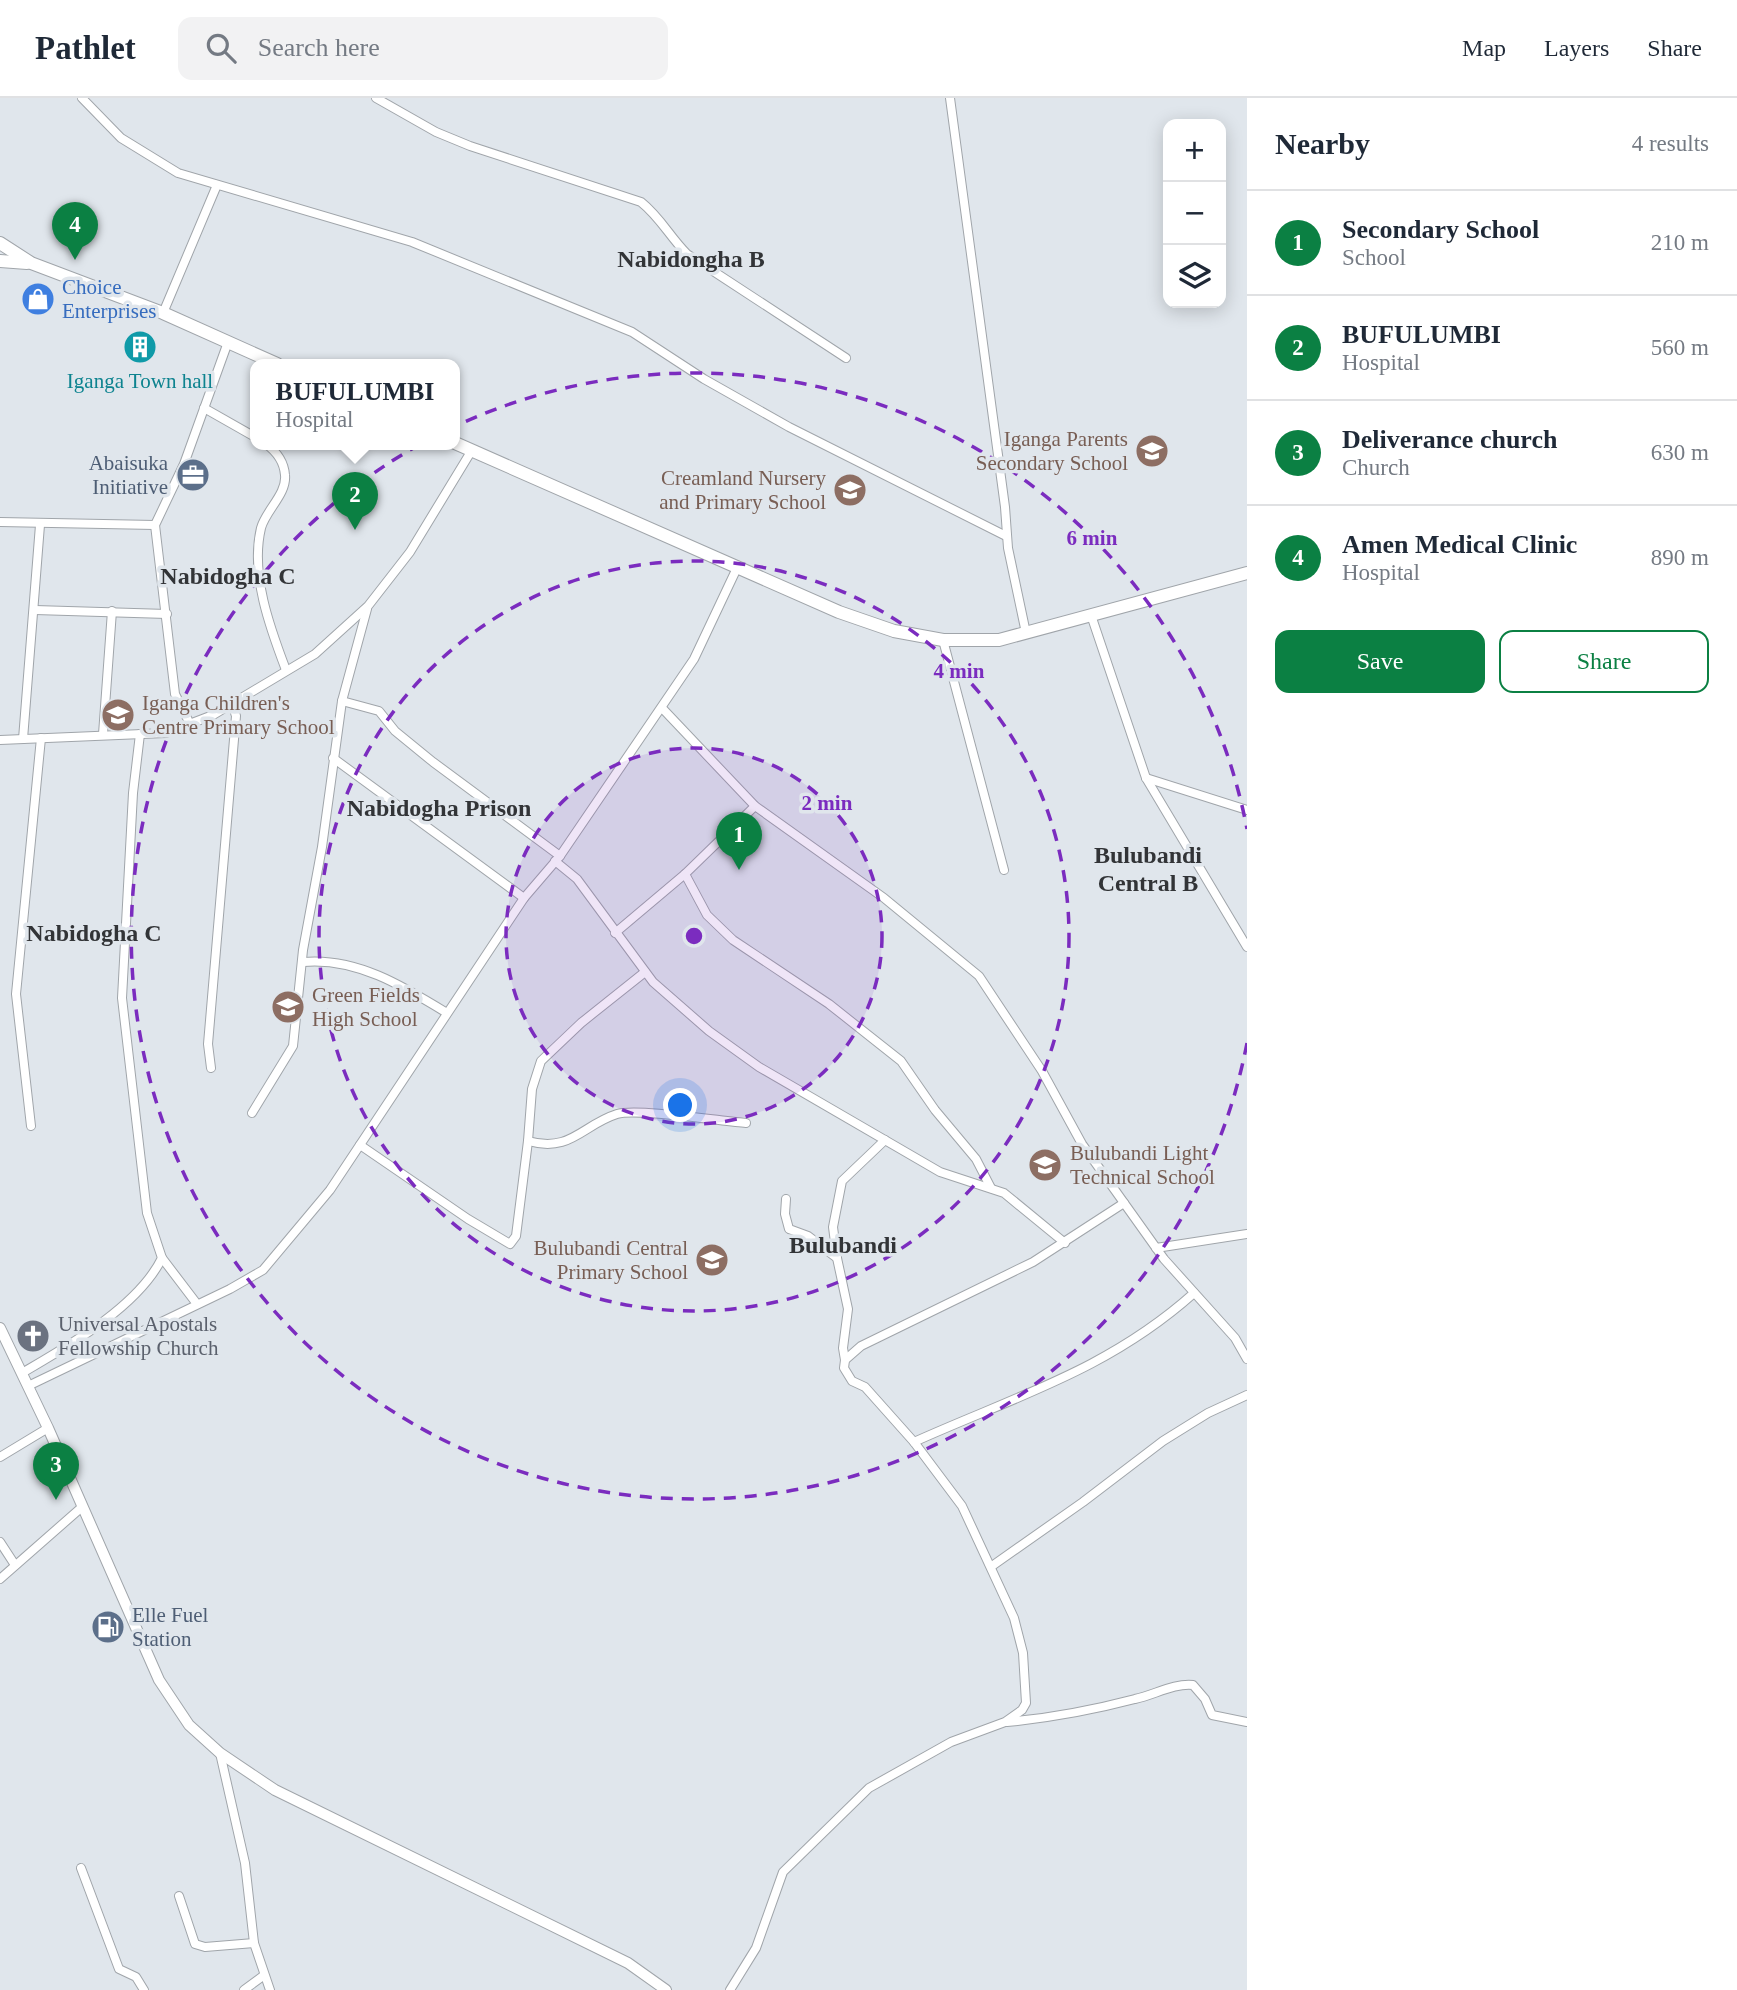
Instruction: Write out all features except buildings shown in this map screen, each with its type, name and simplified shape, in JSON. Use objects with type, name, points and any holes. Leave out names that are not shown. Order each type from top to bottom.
[{"type":"main road","points":[[0,243],[31,263],[163,313],[266,359]]},
{"type":"main road","points":[[0,261],[31,263]]},
{"type":"main road","points":[[460,445],[839,612],[894,631],[943,640],[999,640],[1247,573]]},
{"type":"street","points":[[82,98],[121,138],[146,156],[178,173],[412,242],[632,332],[704,379],[789,427],[1006,536]]},
{"type":"street","points":[[376,98],[436,132],[470,146],[641,202],[658,216],[667,234],[687,254],[846,358]]},
{"type":"street","points":[[950,98],[1005,507],[1006,536],[1026,633]]},
{"type":"street","points":[[163,313],[217,186]]},
{"type":"street","points":[[190,724],[175,694],[155,525],[184,464],[228,342]]},
{"type":"street","points":[[204,408],[250,434]]},
{"type":"street","points":[[272,450],[280,458],[286,476],[285,486],[261,528],[262,586],[268,620],[286,670]]},
{"type":"street","points":[[0,740],[166,733],[232,703],[315,654],[368,606],[410,552],[472,450]]},
{"type":"street","points":[[0,522],[155,525]]},
{"type":"street","points":[[23,739],[40,524]]},
{"type":"street","points":[[27,1385],[263,1270],[305,1222],[360,1145],[524,898],[557,858],[662,708],[694,659],[737,568]]},
{"type":"street","points":[[252,1113],[293,1046],[342,701],[368,606]]},
{"type":"street","points":[[35,610],[167,614]]},
{"type":"street","points":[[103,734],[112,611]]},
{"type":"street","points":[[1091,615],[1146,778],[1247,947]]},
{"type":"street","points":[[943,640],[1004,870]]},
{"type":"street","points":[[342,701],[379,711],[395,731],[557,858],[577,879],[645,972],[709,1031],[760,1067],[940,1172],[1004,1193],[1065,1243]]},
{"type":"street","points":[[211,1068],[208,1044],[236,716],[232,703]]},
{"type":"street","points":[[662,708],[755,806],[884,898],[979,976],[1042,1070],[1082,1144],[1156,1248],[1234,1338],[1247,1359]]},
{"type":"street","points":[[140,734],[133,793],[122,998],[147,1213],[162,1258],[197,1304]]},
{"type":"street","points":[[31,1126],[16,994],[41,738]]},
{"type":"street","points":[[333,758],[524,898]]},
{"type":"street","points":[[1146,778],[1247,810]]},
{"type":"street","points":[[615,933],[685,874],[755,806]]},
{"type":"street","points":[[685,874],[707,915],[733,940],[750,953],[766,959],[786,978],[829,1004],[901,1061],[934,1110],[976,1159],[991,1188]]},
{"type":"street","points":[[303,962],[325,960],[367,970],[407,988],[447,1013]]},
{"type":"street","points":[[360,1145],[467,1219],[510,1244],[516,1236],[532,1089],[541,1061],[581,1023],[645,972]]},
{"type":"street","points":[[528,1141],[564,1143],[622,1113],[746,1123]]},
{"type":"street","points":[[885,1140],[842,1181],[833,1227],[848,1309],[843,1348],[844,1368],[852,1381],[865,1387],[914,1442],[962,1506],[992,1566],[1014,1618],[1027,1686],[1026,1703],[1022,1710],[1005,1722]]},
{"type":"street","points":[[786,1199],[785,1214],[789,1228],[808,1236],[837,1258]]},
{"type":"street","points":[[845,1360],[861,1346],[1065,1243],[1124,1203]]},
{"type":"street","points":[[1156,1248],[1247,1234]]},
{"type":"street","points":[[22,1373],[69,1346],[147,1285],[162,1258]]},
{"type":"street","points":[[914,1442],[1062,1381],[1165,1319],[1194,1293]]},
{"type":"street","points":[[0,1328],[48,1428],[159,1680],[189,1725],[220,1753],[275,1790],[628,1963],[666,1990]]},
{"type":"street","points":[[992,1566],[1163,1441],[1208,1413],[1247,1395]]},
{"type":"street","points":[[0,1457],[48,1428]]},
{"type":"street","points":[[0,1579],[82,1507]]},
{"type":"street","points":[[0,1542],[15,1565]]},
{"type":"street","points":[[730,1990],[757,1948],[783,1872],[869,1788],[951,1742],[1005,1722],[1086,1710],[1184,1684],[1193,1685],[1205,1699],[1212,1715],[1247,1722]]},
{"type":"street","points":[[220,1753],[247,1873],[254,1943],[263,1976],[270,1990]]},
{"type":"street","points":[[81,1868],[119,1969],[136,1977],[144,1990]]},
{"type":"street","points":[[179,1896],[195,1944],[205,1947],[254,1943]]},
{"type":"street","points":[[244,1990],[263,1976]]},
{"type":"place","name":"Amen Medical Clinic","points":[[75,260]]},
{"type":"place","name":"Choice Enterprises","points":[[38,299]]},
{"type":"place","name":"Iganga Town hall","points":[[140,347]]},
{"type":"place","name":"Iganga Parents Secondary School","points":[[1152,451]]},
{"type":"place","name":"Abaisuka Initiative","points":[[193,475]]},
{"type":"place","name":"Creamland Nursery and Primary School","points":[[850,490]]},
{"type":"place","name":"BUFULUMBI","points":[[355,530]]},
{"type":"place","name":"Iganga Children's Centre Primary School","points":[[118,715]]},
{"type":"place","name":"Secondary School","points":[[739,870]]},
{"type":"place","name":"Green Fields High School","points":[[288,1007]]},
{"type":"place","name":"Bulubandi Light Technical School","points":[[1045,1165]]},
{"type":"place","name":"Bulubandi Central Primary School","points":[[712,1260]]},
{"type":"place","name":"Universal Apostals Fellowship Church","points":[[33,1336]]},
{"type":"place","name":"Deliverance church","points":[[56,1500]]},
{"type":"place","name":"Elle Fuel Station","points":[[108,1627]]},
{"type":"district","name":"Nabidongha B","points":[[691,259]]},
{"type":"district","name":"Nabidogha C","points":[[228,576]]},
{"type":"district","name":"Nabidogha Prison","points":[[439,808]]},
{"type":"district","name":"Bulubandi Central B","points":[[1148,869]]},
{"type":"district","name":"Nabidogha C","points":[[94,933]]},
{"type":"district","name":"Bulubandi","points":[[843,1245]]}]
